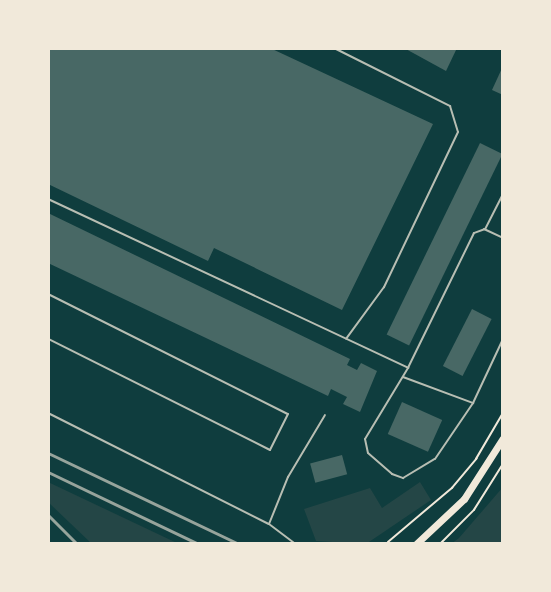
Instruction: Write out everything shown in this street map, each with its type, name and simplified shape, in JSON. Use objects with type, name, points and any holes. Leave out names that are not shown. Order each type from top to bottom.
[{"type":"main road","points":[[416,544],[464,499],[503,438]]},
{"type":"lane","points":[[334,48],[450,106],[458,132],[384,287],[346,339]]},
{"type":"lane","points":[[503,194],[485,229],[474,233],[408,368],[365,439],[368,453],[392,474],[403,478],[435,459],[473,403],[503,339]]},
{"type":"lane","points":[[48,199],[408,368]]},
{"type":"lane","points":[[485,229],[503,238]]},
{"type":"lane","points":[[48,294],[288,414],[270,450],[48,339]]},
{"type":"lane","points":[[402,377],[473,403]]},
{"type":"lane","points":[[48,413],[269,524],[296,544]]},
{"type":"lane","points":[[269,524],[288,477],[325,415]]},
{"type":"path","points":[[388,542],[452,488],[476,459],[503,413]]},
{"type":"path","points":[[440,544],[474,510],[503,464]]},
{"type":"shaded area","points":[[48,482],[179,544],[92,544],[48,502]]},
{"type":"shaded area","points":[[420,482],[431,500],[366,544],[316,541],[304,509],[370,488],[382,508]]},
{"type":"shaded area","points":[[503,487],[503,544],[451,544],[459,538]]},
{"type":"building","points":[[48,48],[270,48],[433,124],[342,310],[214,248],[208,261],[48,184]]},
{"type":"building","points":[[404,48],[457,48],[446,71]]},
{"type":"building","points":[[503,66],[503,95],[492,90]]},
{"type":"building","points":[[480,143],[502,154],[409,345],[387,334]]},
{"type":"building","points":[[48,213],[350,359],[347,365],[357,370],[361,363],[377,371],[360,412],[343,404],[347,397],[331,389],[328,396],[48,263]]},
{"type":"building","points":[[472,309],[492,319],[463,376],[443,366]]},
{"type":"building","points":[[402,402],[442,420],[428,452],[388,434]]},
{"type":"building","points":[[342,455],[347,474],[315,483],[310,464]]},
{"type":"railway","points":[[48,453],[239,544]]},
{"type":"railway","points":[[48,472],[198,544]]},
{"type":"railway","points":[[48,515],[77,544]]}]
